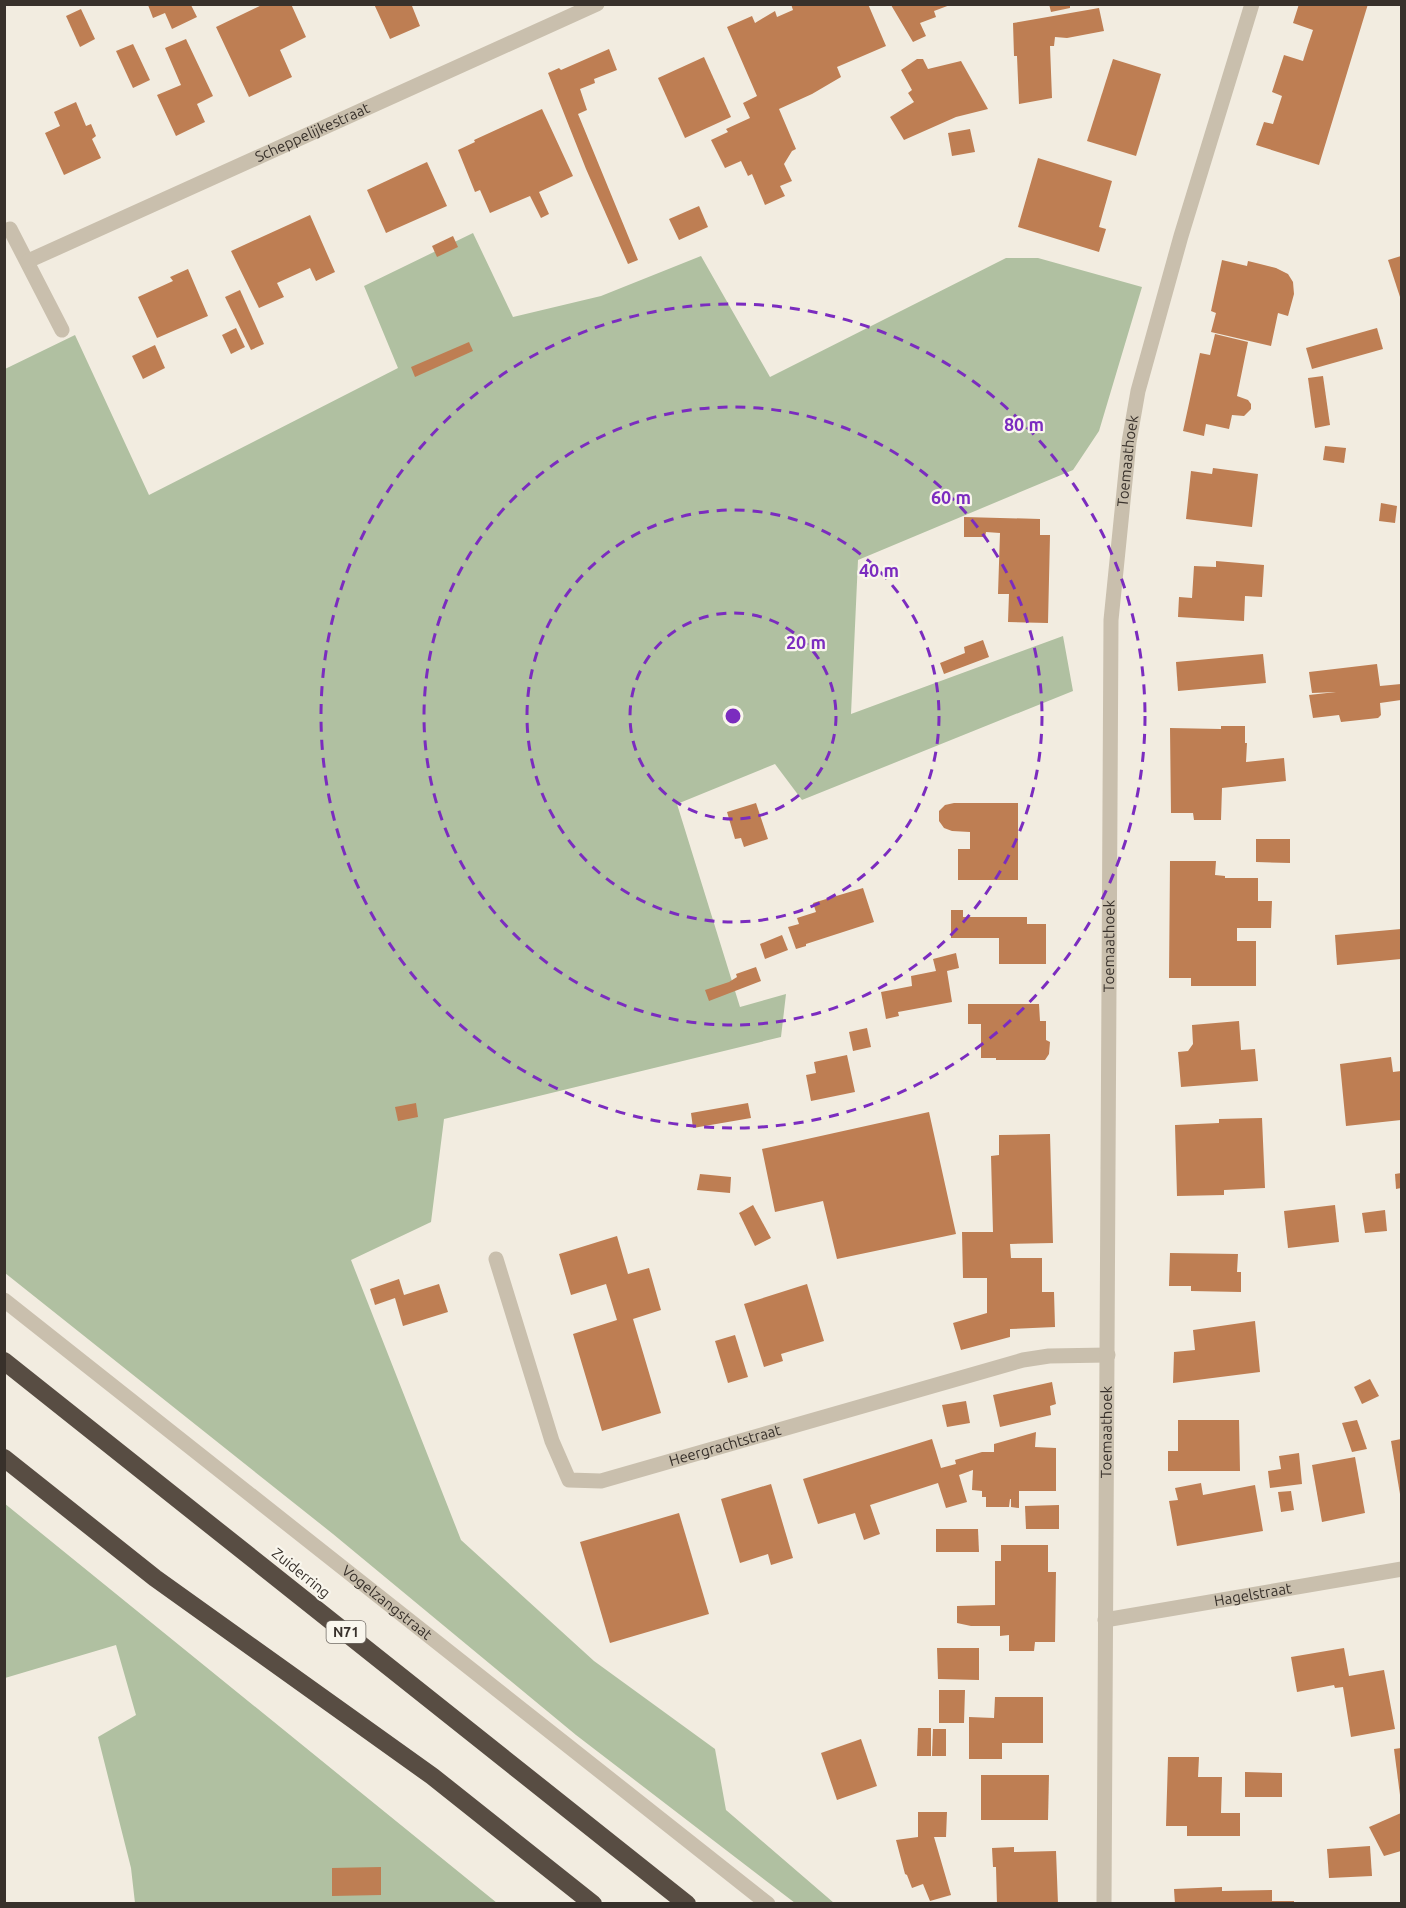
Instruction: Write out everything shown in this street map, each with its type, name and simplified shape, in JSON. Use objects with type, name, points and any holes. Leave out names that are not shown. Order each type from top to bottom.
[{"type":"highway","name":"Zuiderring","points":[[4,1361],[687,1904]]},
{"type":"highway","points":[[4,1458],[155,1578],[432,1776],[593,1904]]},
{"type":"street","name":"Scheppelijkestraat","points":[[28,261],[597,4]]},
{"type":"street","name":"Toemaathoek","points":[[1104,1904],[1111,620],[1128,454],[1141,380],[1181,236],[1252,4]]},
{"type":"street","points":[[10,229],[62,330]]},
{"type":"street","name":"Heergrachtstraat","points":[[496,1259],[552,1441],[569,1480],[601,1481],[1023,1360],[1049,1356],[1108,1355]]},
{"type":"street","name":"Vogelzangstraat","points":[[4,1300],[768,1904]]},
{"type":"street","name":"Hagelstraat","points":[[1105,1620],[1401,1569]]},
{"type":"green space","points":[[473,233],[513,317],[601,296],[701,256],[770,377],[1006,258],[1038,258],[1142,287],[1099,431],[1073,470],[858,560],[851,714],[1063,636],[1073,691],[802,800],[775,764],[677,804],[740,1007],[786,994],[781,1037],[444,1119],[431,1222],[351,1260],[461,1540],[594,1661],[715,1749],[726,1810],[834,1903],[795,1903],[576,1735],[333,1534],[5,1273],[5,369],[75,335],[149,495],[398,368],[364,286]]},
{"type":"green space","points":[[4,1503],[497,1903],[135,1903],[131,1868],[98,1737],[136,1715],[116,1645],[5,1678]]},
{"type":"building","points":[[264,4],[291,4],[306,37],[280,50],[292,77],[249,97],[216,27]]},
{"type":"building","points":[[374,4],[416,4],[412,6],[420,26],[390,39]]},
{"type":"building","points":[[791,4],[868,4],[886,46],[837,67],[841,77],[812,94],[779,109],[796,149],[792,151],[784,164],[792,181],[780,186],[785,196],[765,205],[752,174],[748,176],[741,161],[725,168],[711,140],[728,132],[726,129],[750,118],[743,103],[757,96],[727,27],[752,16],[755,23],[775,11],[777,17],[793,10]]},
{"type":"building","points":[[1049,4],[1070,4],[1070,8],[1051,12]]},
{"type":"building","points":[[1299,4],[1368,4],[1319,165],[1256,145],[1264,122],[1273,124],[1282,96],[1272,92],[1284,55],[1303,61],[1313,30],[1293,23]]},
{"type":"building","points":[[148,5],[191,5],[197,17],[172,29],[165,13],[153,18]]},
{"type":"building","points":[[891,5],[950,5],[934,11],[936,17],[920,23],[926,36],[913,42]]},
{"type":"building","points":[[1099,8],[1104,31],[1067,38],[1055,37],[1054,46],[1050,46],[1052,98],[1019,104],[1013,23]]},
{"type":"building","points":[[81,9],[95,39],[80,47],[66,16]]},
{"type":"building","points":[[186,39],[213,96],[197,104],[205,122],[176,136],[157,95],[181,85],[165,48]]},
{"type":"building","points":[[133,44],[150,80],[133,88],[116,51]]},
{"type":"building","points":[[609,49],[617,70],[594,79],[595,83],[580,89],[587,110],[578,114],[638,260],[628,264],[586,169],[548,73],[559,68],[561,70]]},
{"type":"building","points":[[704,57],[731,117],[685,138],[658,78]]},
{"type":"building","points":[[917,59],[923,59],[928,69],[961,61],[988,109],[956,117],[904,140],[890,117],[914,102],[908,93],[912,90],[901,70]]},
{"type":"building","points":[[1113,59],[1161,74],[1136,156],[1087,141]]},
{"type":"building","points":[[76,102],[86,126],[91,124],[96,136],[92,139],[101,158],[64,175],[45,133],[60,126],[54,112]]},
{"type":"building","points":[[542,109],[573,176],[539,192],[549,214],[541,218],[530,196],[490,213],[480,190],[475,192],[458,150],[475,142],[474,140]]},
{"type":"building","points":[[970,129],[975,152],[952,156],[948,133]]},
{"type":"building","points":[[1038,158],[1112,181],[1099,227],[1106,229],[1099,252],[1018,227]]},
{"type":"building","points":[[427,162],[447,206],[386,233],[367,190]]},
{"type":"building","points":[[699,206],[708,227],[679,240],[669,219]]},
{"type":"building","points":[[310,215],[335,272],[316,281],[310,268],[277,283],[284,297],[259,308],[231,251]]},
{"type":"building","points":[[453,236],[458,247],[437,257],[432,246]]},
{"type":"building","points":[[1401,256],[1401,300],[1388,260]]},
{"type":"building","points":[[1222,260],[1247,266],[1248,261],[1276,268],[1288,274],[1293,282],[1294,294],[1288,316],[1278,313],[1271,346],[1211,332],[1216,313],[1211,311]]},
{"type":"building","points":[[188,269],[208,316],[157,338],[138,297],[173,281],[170,277]]},
{"type":"building","points":[[240,290],[264,344],[251,350],[225,297]]},
{"type":"building","points":[[236,328],[245,347],[231,354],[222,335]]},
{"type":"building","points":[[1377,328],[1383,349],[1312,369],[1306,348]]},
{"type":"building","points":[[1215,334],[1248,342],[1237,396],[1248,400],[1251,409],[1244,416],[1232,415],[1229,429],[1206,424],[1204,436],[1183,431],[1200,353],[1210,355]]},
{"type":"building","points":[[469,342],[473,351],[415,377],[411,367]]},
{"type":"building","points":[[155,345],[165,368],[143,379],[132,356]]},
{"type":"building","points":[[1323,376],[1330,425],[1315,428],[1308,378]]},
{"type":"building","points":[[1325,446],[1346,448],[1344,463],[1323,460]]},
{"type":"building","points":[[1213,468],[1258,474],[1252,527],[1186,519],[1191,471],[1212,474]]},
{"type":"building","points":[[1381,503],[1397,506],[1395,523],[1379,521]]},
{"type":"building","points":[[964,517],[1040,519],[1040,535],[1050,535],[1048,623],[1008,622],[1009,594],[998,594],[1000,533],[986,532],[985,537],[964,537]]},
{"type":"building","points":[[1216,561],[1264,565],[1262,597],[1245,596],[1244,621],[1178,617],[1179,597],[1192,598],[1194,566],[1216,567]]},
{"type":"building","points":[[983,640],[989,657],[944,674],[940,663],[965,653],[964,647]]},
{"type":"building","points":[[1263,654],[1266,683],[1178,691],[1176,662]]},
{"type":"building","points":[[1377,664],[1380,686],[1401,684],[1401,700],[1380,703],[1381,715],[1378,718],[1341,722],[1339,715],[1313,718],[1309,695],[1336,692],[1312,693],[1309,672]]},
{"type":"building","points":[[1221,726],[1245,726],[1246,762],[1284,758],[1286,781],[1222,788],[1221,820],[1194,820],[1193,813],[1171,813],[1170,728],[1221,729]]},
{"type":"building","points":[[756,803],[768,839],[744,847],[741,838],[735,839],[727,812]]},
{"type":"building","points":[[1018,803],[1018,880],[958,880],[958,849],[970,849],[970,832],[952,831],[944,828],[939,821],[939,811],[945,805]]},
{"type":"building","points":[[1256,839],[1290,839],[1290,863],[1256,862]]},
{"type":"building","points":[[1170,861],[1216,861],[1215,875],[1225,876],[1225,878],[1258,878],[1258,901],[1272,901],[1271,928],[1237,928],[1237,941],[1256,941],[1256,986],[1191,986],[1191,978],[1169,978]]},
{"type":"building","points":[[863,888],[874,922],[796,949],[788,927],[799,924],[797,918],[816,912],[813,903]]},
{"type":"building","points":[[951,910],[963,910],[963,917],[1027,917],[1027,924],[1046,924],[1046,964],[999,964],[999,938],[951,938]]},
{"type":"building","points":[[1401,929],[1401,959],[1337,965],[1335,935]]},
{"type":"building","points":[[782,935],[788,950],[765,959],[760,944]]},
{"type":"building","points":[[956,953],[959,968],[947,971],[952,1002],[898,1012],[899,1016],[886,1019],[881,992],[912,986],[911,976],[936,971],[933,959]]},
{"type":"building","points":[[756,967],[761,981],[709,1001],[705,990],[729,982],[737,977],[736,974]]},
{"type":"building","points":[[968,1004],[1039,1004],[1040,1021],[1046,1021],[1046,1040],[1050,1042],[1049,1054],[1045,1060],[981,1058],[981,1024],[968,1024]]},
{"type":"building","points":[[1239,1021],[1241,1050],[1255,1049],[1258,1081],[1181,1087],[1178,1052],[1188,1051],[1193,1044],[1192,1025]]},
{"type":"building","points":[[867,1028],[871,1047],[853,1051],[849,1032]]},
{"type":"building","points":[[847,1055],[855,1092],[811,1101],[806,1075],[816,1073],[814,1062]]},
{"type":"building","points":[[1391,1057],[1393,1072],[1401,1071],[1401,1120],[1346,1126],[1340,1064]]},
{"type":"building","points":[[416,1103],[418,1117],[398,1121],[395,1107]]},
{"type":"building","points":[[748,1103],[751,1118],[693,1128],[691,1113]]},
{"type":"building","points":[[929,1112],[956,1234],[837,1259],[823,1201],[775,1212],[762,1149]]},
{"type":"building","points":[[1262,1118],[1265,1188],[1224,1190],[1224,1195],[1177,1196],[1175,1125],[1219,1123],[1219,1119]]},
{"type":"building","points":[[1050,1134],[1053,1243],[1010,1244],[1011,1258],[1042,1258],[1042,1292],[1054,1292],[1055,1327],[1010,1329],[1010,1337],[961,1350],[953,1323],[987,1313],[987,1278],[963,1278],[962,1232],[993,1232],[991,1156],[999,1155],[999,1135]]},
{"type":"building","points":[[1401,1173],[1401,1188],[1396,1189],[1395,1174]]},
{"type":"building","points":[[700,1174],[731,1177],[730,1193],[697,1190]]},
{"type":"building","points":[[753,1205],[771,1238],[755,1246],[739,1213]]},
{"type":"building","points":[[1335,1205],[1339,1242],[1288,1248],[1284,1211]]},
{"type":"building","points":[[1385,1210],[1387,1231],[1365,1233],[1362,1213]]},
{"type":"building","points":[[617,1236],[628,1274],[649,1268],[661,1310],[633,1319],[661,1413],[602,1431],[573,1334],[617,1320],[606,1284],[571,1295],[559,1254]]},
{"type":"building","points":[[1170,1253],[1238,1254],[1237,1272],[1241,1272],[1241,1292],[1191,1291],[1191,1286],[1169,1286]]},
{"type":"building","points":[[399,1279],[404,1295],[439,1284],[448,1312],[403,1326],[395,1298],[375,1305],[370,1289]]},
{"type":"building","points":[[807,1284],[824,1341],[781,1354],[783,1361],[764,1367],[744,1304]]},
{"type":"building","points":[[1255,1321],[1260,1372],[1173,1383],[1174,1352],[1195,1350],[1193,1330]]},
{"type":"building","points":[[735,1335],[748,1377],[728,1383],[715,1341]]},
{"type":"building","points":[[1370,1379],[1379,1396],[1362,1404],[1354,1387]]},
{"type":"building","points":[[1052,1382],[1056,1404],[1050,1406],[1051,1415],[1000,1427],[993,1395]]},
{"type":"building","points":[[966,1401],[970,1423],[947,1427],[942,1405]]},
{"type":"building","points":[[1178,1420],[1239,1420],[1240,1471],[1168,1471],[1168,1451],[1178,1451]]},
{"type":"building","points":[[1357,1420],[1367,1449],[1352,1452],[1342,1423]]},
{"type":"building","points":[[1036,1432],[1035,1447],[1056,1448],[1056,1491],[1019,1491],[1019,1508],[1011,1507],[1011,1499],[1009,1507],[986,1507],[986,1497],[982,1497],[982,1491],[972,1490],[973,1470],[959,1475],[967,1502],[946,1508],[938,1483],[870,1505],[880,1534],[864,1540],[855,1513],[818,1524],[803,1479],[932,1439],[941,1468],[956,1464],[955,1460],[982,1452],[994,1452],[994,1444]]},
{"type":"building","points":[[1401,1439],[1401,1493],[1400,1494],[1391,1441]]},
{"type":"building","points":[[1299,1453],[1302,1484],[1270,1488],[1268,1471],[1281,1469],[1279,1456]]},
{"type":"building","points":[[1355,1457],[1365,1513],[1322,1522],[1312,1465]]},
{"type":"building","points":[[1201,1483],[1203,1495],[1255,1485],[1263,1531],[1177,1546],[1169,1501],[1178,1500],[1175,1488]]},
{"type":"building","points":[[771,1484],[793,1558],[771,1565],[768,1554],[740,1563],[721,1499]]},
{"type":"building","points":[[1291,1491],[1294,1510],[1281,1512],[1278,1492]]},
{"type":"building","points":[[1059,1505],[1059,1529],[1026,1529],[1025,1506]]},
{"type":"building","points":[[679,1513],[709,1614],[610,1643],[580,1542]]},
{"type":"building","points":[[936,1529],[978,1529],[979,1552],[936,1552]]},
{"type":"building","points":[[1001,1545],[1048,1545],[1048,1572],[1056,1572],[1055,1642],[1035,1642],[1034,1651],[1009,1651],[1009,1635],[1000,1636],[1000,1626],[971,1626],[957,1623],[957,1606],[995,1605],[995,1561],[1001,1561]]},
{"type":"building","points":[[937,1648],[979,1648],[979,1680],[938,1679]]},
{"type":"building","points":[[1344,1648],[1349,1676],[1384,1670],[1395,1729],[1351,1737],[1343,1687],[1335,1688],[1334,1685],[1297,1692],[1291,1657]]},
{"type":"building","points":[[939,1690],[965,1690],[964,1723],[939,1723]]},
{"type":"building","points":[[995,1697],[1043,1697],[1043,1743],[1002,1743],[1002,1759],[969,1759],[969,1717],[994,1718]]},
{"type":"building","points":[[918,1728],[931,1728],[931,1756],[917,1756]]},
{"type":"building","points":[[933,1729],[946,1729],[946,1756],[932,1756]]},
{"type":"building","points":[[861,1739],[877,1786],[837,1800],[821,1753]]},
{"type":"building","points":[[1401,1748],[1401,1794],[1400,1795],[1394,1749]]},
{"type":"building","points":[[1168,1757],[1199,1757],[1198,1777],[1222,1777],[1221,1813],[1240,1813],[1240,1836],[1187,1836],[1187,1826],[1166,1826]]},
{"type":"building","points":[[1245,1772],[1282,1773],[1282,1797],[1245,1797]]},
{"type":"building","points":[[981,1775],[1049,1775],[1048,1820],[981,1820]]},
{"type":"building","points":[[918,1812],[947,1812],[946,1837],[934,1837],[951,1895],[930,1901],[923,1884],[912,1888],[905,1874],[896,1840],[918,1837]]},
{"type":"building","points":[[1401,1813],[1401,1851],[1384,1856],[1369,1827]]},
{"type":"building","points":[[1370,1846],[1372,1876],[1329,1878],[1327,1849]]},
{"type":"building","points":[[1014,1847],[1014,1852],[1056,1851],[1058,1904],[997,1904],[996,1867],[993,1867],[992,1848]]},
{"type":"building","points":[[381,1867],[381,1895],[332,1896],[332,1868]]},
{"type":"building","points":[[1222,1887],[1222,1891],[1272,1890],[1272,1901],[1294,1901],[1294,1904],[1175,1904],[1174,1889]]}]
